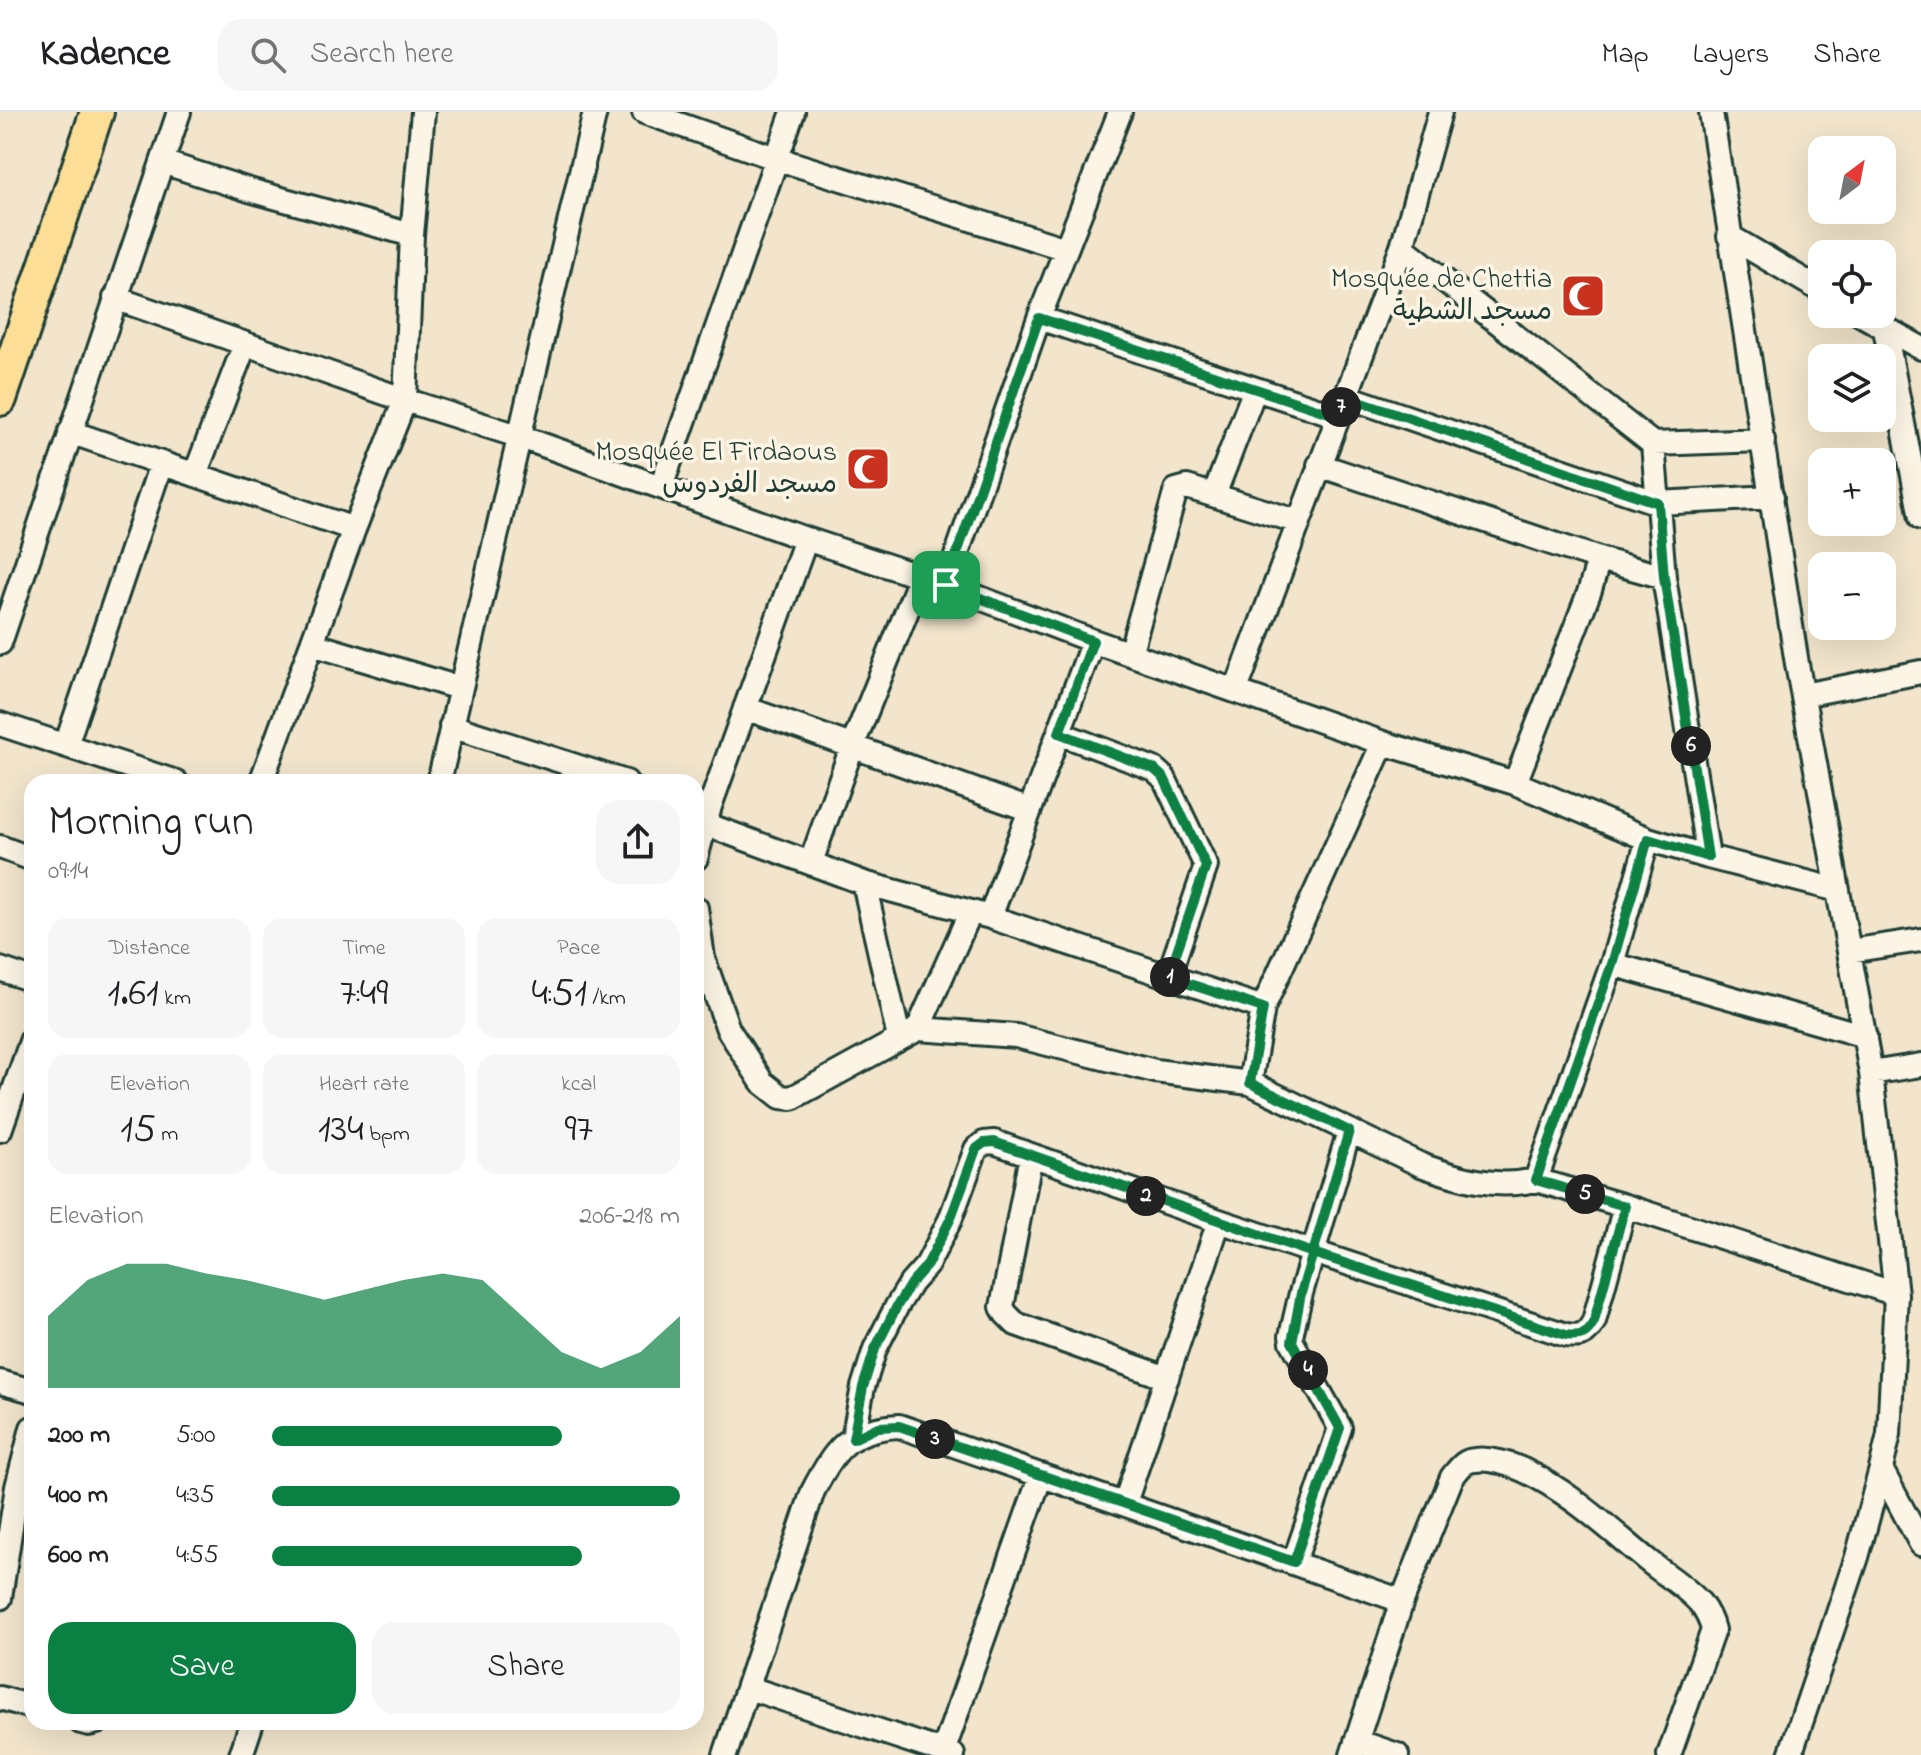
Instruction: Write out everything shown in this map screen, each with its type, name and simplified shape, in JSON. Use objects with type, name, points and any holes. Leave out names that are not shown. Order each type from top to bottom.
[{"type":"highway","points":[[0,399],[97,112]]},
{"type":"street","points":[[0,643],[179,112]]},
{"type":"street","points":[[267,774],[354,529],[405,400],[412,235],[423,112]]},
{"type":"street","points":[[441,774],[595,112]]},
{"type":"street","points":[[644,112],[778,159],[1066,249]]},
{"type":"street","points":[[661,487],[793,112]]},
{"type":"street","points":[[946,585],[1039,318],[1120,112]]},
{"type":"street","points":[[1236,690],[1402,247],[1440,112]]},
{"type":"street","points":[[1711,112],[1803,695],[1871,1073],[1896,1294],[1889,1434],[1881,1469],[1857,1557],[1790,1755]]},
{"type":"street","points":[[162,162],[249,190],[412,235]]},
{"type":"street","points":[[1729,236],[1808,283]]},
{"type":"street","points":[[1402,247],[1653,444],[1763,440]]},
{"type":"street","points":[[115,298],[405,400],[518,436],[806,539],[921,576],[1093,641],[1383,743],[1515,783],[1648,839],[1838,890]]},
{"type":"street","points":[[1039,318],[1255,389],[1342,406],[1658,503],[1772,497]]},
{"type":"street","points":[[1885,329],[1921,348]]},
{"type":"street","points":[[1885,329],[1921,518]]},
{"type":"street","points":[[195,475],[245,344]]},
{"type":"street","points":[[1214,495],[1255,389]]},
{"type":"street","points":[[70,432],[354,529]]},
{"type":"street","points":[[1653,444],[1664,577],[1708,857]]},
{"type":"street","points":[[66,745],[161,464]]},
{"type":"street","points":[[1319,465],[1599,559],[1664,577]]},
{"type":"street","points":[[1130,654],[1176,490],[1187,487],[1299,522]]},
{"type":"street","points":[[704,810],[806,539]]},
{"type":"street","points":[[1515,783],[1590,590],[1599,559]]},
{"type":"street","points":[[811,862],[852,747],[921,576]]},
{"type":"street","points":[[909,1034],[980,915],[1030,810],[1093,641]]},
{"type":"street","points":[[312,644],[459,688]]},
{"type":"street","points":[[1803,695],[1921,672]]},
{"type":"street","points":[[745,708],[1030,810]]},
{"type":"street","points":[[0,724],[66,745],[126,774]]},
{"type":"street","points":[[451,726],[601,774]]},
{"type":"street","points":[[1059,733],[1159,773],[1206,866],[1168,977]]},
{"type":"street","points":[[1250,1083],[1263,1008],[1383,743]]},
{"type":"street","points":[[704,813],[864,883],[980,915],[1263,1008]]},
{"type":"street","points":[[1536,1180],[1612,964],[1648,839]]},
{"type":"street","points":[[0,847],[24,856]]},
{"type":"street","points":[[864,883],[909,1034]]},
{"type":"street","points":[[1849,951],[1921,940]]},
{"type":"street","points":[[704,961],[728,1029],[762,1082],[774,1094],[792,1098],[909,1034],[1016,1036],[1155,1071],[1250,1083],[1421,1165],[1450,1175],[1502,1185],[1536,1180],[1896,1294]]},
{"type":"street","points":[[1612,964],[1865,1036]]},
{"type":"street","points":[[0,969],[24,977]]},
{"type":"street","points":[[0,1130],[10,1072],[24,1051]]},
{"type":"street","points":[[1871,1073],[1921,1065]]},
{"type":"street","points":[[1294,1562],[1340,1428],[1292,1342],[1301,1293],[1349,1131]]},
{"type":"street","points":[[853,1439],[863,1387],[875,1349],[911,1283],[927,1265],[950,1220],[976,1149],[984,1143],[994,1142],[1313,1253],[1578,1337],[1589,1332],[1594,1321],[1625,1206]]},
{"type":"street","points":[[1031,1155],[1002,1307],[1006,1314],[1016,1324],[1167,1378]]},
{"type":"street","points":[[1125,1503],[1219,1221]]},
{"type":"street","points":[[0,1382],[24,1389]]},
{"type":"street","points":[[725,1755],[813,1491],[840,1445],[878,1427],[899,1426],[1402,1601]]},
{"type":"street","points":[[0,1598],[8,1484],[24,1453]]},
{"type":"street","points":[[1397,1755],[1354,1748],[1402,1601],[1452,1477],[1464,1463],[1474,1459],[1520,1468],[1539,1478],[1579,1505],[1700,1603],[1711,1620],[1713,1630],[1669,1755]]},
{"type":"street","points":[[1881,1469],[1915,1518],[1921,1544]]},
{"type":"street","points":[[749,1688],[948,1753],[1041,1475]]},
{"type":"street","points":[[0,1698],[24,1705]]},
{"type":"street","points":[[241,1755],[249,1730]]},
{"type":"place","name":"Mosquée de Chettia مسجد الشطية","points":[[1583,296]]},
{"type":"place","name":"Mosquée El Firdaous مسجد الفردوس","points":[[868,469]]},
{"type":"route","points":[[946,585],[1039,318],[1338,416],[1345,396],[1658,503],[1664,577],[1708,857],[1648,839],[1612,964],[1536,1180],[1625,1206],[1594,1321],[1589,1332],[1578,1337],[1566,1335],[1313,1253],[1291,1336],[1340,1428],[1294,1562],[899,1426],[878,1427],[853,1439],[863,1387],[875,1349],[911,1283],[927,1265],[950,1220],[976,1149],[984,1143],[994,1142],[1313,1253],[1349,1131],[1250,1083],[1263,1008],[1168,977],[1206,866],[1159,773],[1059,733],[1093,641],[946,585]]}]
